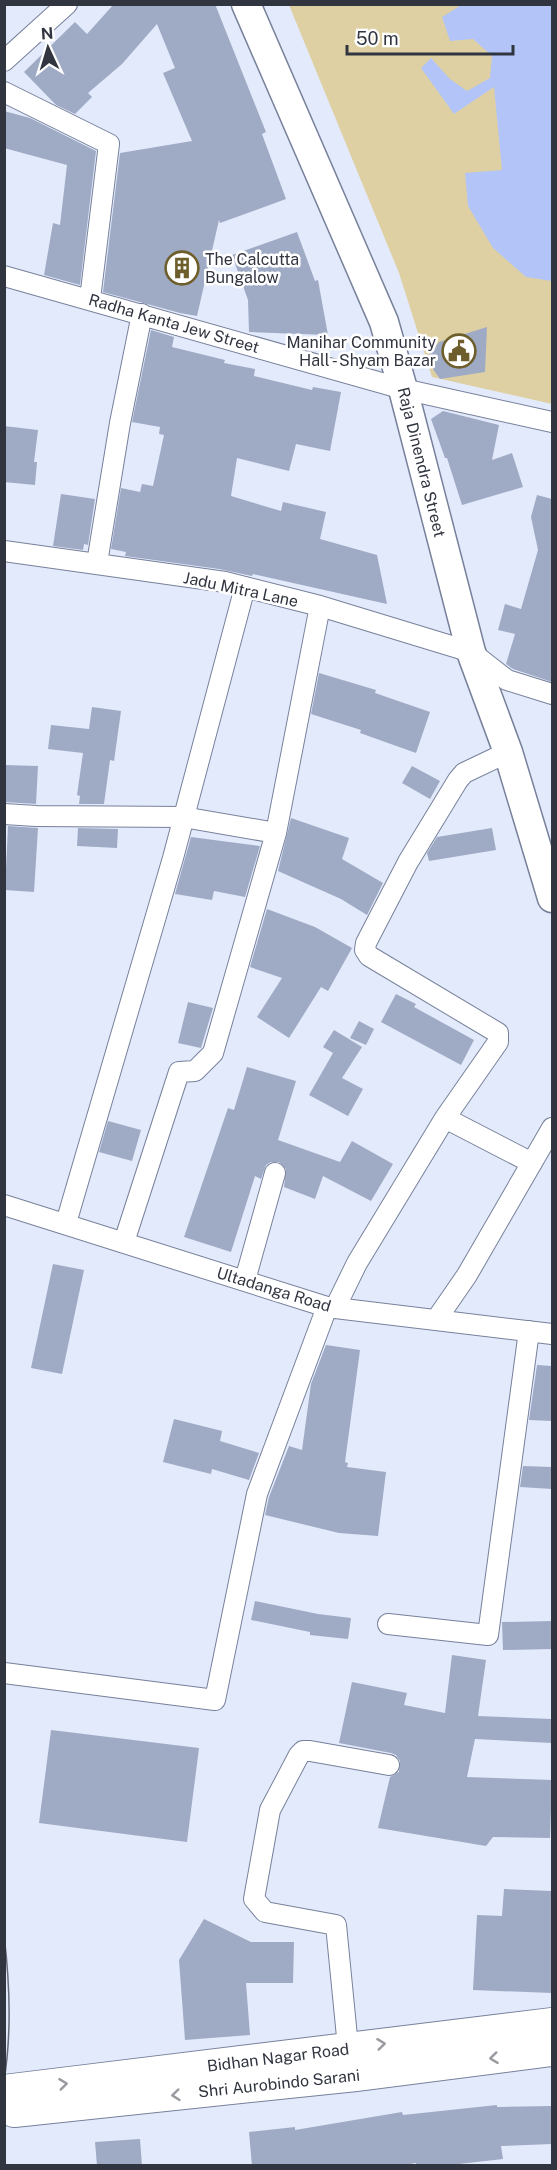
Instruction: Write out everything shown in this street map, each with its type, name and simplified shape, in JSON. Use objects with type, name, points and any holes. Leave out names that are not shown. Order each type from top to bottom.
[{"type":"main road","name":"Raja Dinendra Street","points":[[246,4],[384,322],[404,389],[471,652],[508,752],[552,898]]},
{"type":"main road","name":"Bidhan Nagar Road","points":[[4,2091],[552,2024]]},
{"type":"main road","name":"Shri Aurobindo Sarani","points":[[4,2112],[356,2075],[552,2050]]},
{"type":"street","points":[[4,61],[67,4]]},
{"type":"street","points":[[4,92],[109,144],[90,299]]},
{"type":"street","name":"Radha Kanta Jew Street","points":[[4,276],[404,389],[552,422]]},
{"type":"street","points":[[97,563],[120,423],[142,314]]},
{"type":"street","name":"Jadu Mitra Lane","points":[[4,551],[225,582],[320,606],[471,652]]},
{"type":"street","points":[[66,1223],[183,817],[244,587]]},
{"type":"street","points":[[124,1242],[179,1072],[195,1071],[213,1053],[276,833],[320,606]]},
{"type":"street","points":[[471,652],[507,680],[552,694]]},
{"type":"street","points":[[4,1673],[215,1700],[257,1494],[331,1307],[445,1118],[498,1042],[498,1033],[369,956],[365,950],[366,943],[408,862],[458,780],[464,773],[508,752]]},
{"type":"street","points":[[4,814],[183,817],[276,833]]},
{"type":"street","points":[[445,1118],[532,1163]]},
{"type":"street","points":[[436,1320],[467,1275],[552,1128]]},
{"type":"street","points":[[245,1280],[275,1173]]},
{"type":"street","name":"Ultadanga Road","points":[[4,1204],[331,1307],[552,1334]]},
{"type":"street","points":[[388,1624],[488,1635],[529,1331]]},
{"type":"street","points":[[348,2048],[336,1925],[265,1912],[254,1899],[270,1810],[303,1752],[310,1751],[389,1765]]},
{"type":"shaded area","points":[[289,5],[552,5],[552,404],[432,377],[399,273]]},
{"type":"water","points":[[463,4],[552,5],[552,281],[526,277],[493,248],[468,206],[465,173],[502,170],[494,87],[454,114],[421,68],[431,58],[450,79],[467,91],[490,78],[492,56],[473,39],[450,41],[442,17]]},
{"type":"building","points":[[114,4],[215,4],[266,132],[262,134],[286,199],[220,223],[219,220],[197,316],[103,292],[120,153],[192,141],[163,73],[175,68],[157,24],[122,64],[88,93],[92,97],[75,114],[56,105],[24,72],[75,22],[87,34]]},
{"type":"building","points":[[4,111],[30,118],[96,151],[80,285],[44,275],[53,223],[60,225],[67,165],[4,148]]},
{"type":"building","points":[[297,232],[315,281],[318,280],[328,335],[249,332],[248,300],[232,255]]},
{"type":"building","name":"Manihar Community Hall - Shyam Bazar","points":[[487,327],[485,372],[440,379],[426,359],[439,342]]},
{"type":"building","points":[[151,330],[174,337],[172,347],[225,360],[224,363],[255,369],[254,376],[312,390],[313,387],[341,392],[330,451],[296,444],[289,471],[237,458],[231,496],[281,511],[283,502],[326,512],[320,539],[377,555],[387,604],[253,574],[252,576],[125,556],[126,552],[111,549],[121,488],[140,492],[142,484],[153,486],[164,435],[159,434],[160,427],[132,422]]},
{"type":"building","points":[[443,411],[499,425],[492,460],[512,453],[523,487],[462,505],[447,458],[445,458],[431,419]]},
{"type":"building","points":[[4,426],[38,430],[34,462],[37,462],[35,485],[4,482]]},
{"type":"building","points":[[61,494],[95,499],[88,545],[84,544],[83,550],[53,546]]},
{"type":"building","points":[[537,495],[552,499],[552,682],[513,669],[506,664],[515,634],[498,630],[505,604],[521,609],[538,550],[531,517]]},
{"type":"building","points":[[319,673],[376,690],[375,693],[430,712],[416,753],[360,733],[361,730],[311,714]]},
{"type":"building","points":[[92,707],[121,711],[114,761],[110,760],[104,804],[79,804],[80,796],[77,795],[83,753],[48,749],[51,725],[89,729]]},
{"type":"building","points":[[4,765],[38,766],[36,804],[4,802]]},
{"type":"building","points":[[412,766],[440,781],[430,799],[402,783]]},
{"type":"building","points":[[291,818],[349,838],[342,859],[383,883],[367,915],[341,899],[278,871]]},
{"type":"building","points":[[8,826],[38,828],[34,892],[5,890]]},
{"type":"building","points":[[78,828],[118,829],[117,848],[77,846]]},
{"type":"building","points":[[492,828],[496,850],[429,861],[427,853],[437,837]]},
{"type":"building","points":[[191,837],[260,846],[245,897],[214,891],[212,900],[175,894]]},
{"type":"building","points":[[267,909],[315,927],[352,948],[328,991],[321,987],[289,1038],[257,1017],[282,978],[250,967]]},
{"type":"building","points":[[396,994],[416,1004],[414,1007],[474,1040],[461,1065],[381,1022]]},
{"type":"building","points":[[188,1002],[213,1008],[201,1048],[178,1043]]},
{"type":"building","points":[[359,1021],[374,1029],[366,1045],[350,1038]]},
{"type":"building","points":[[334,1030],[362,1047],[342,1078],[363,1089],[348,1116],[309,1095],[333,1053],[323,1047]]},
{"type":"building","points":[[247,1067],[296,1081],[278,1140],[340,1162],[352,1141],[393,1164],[371,1201],[323,1176],[315,1199],[284,1187],[286,1169],[279,1162],[271,1162],[266,1165],[261,1179],[255,1176],[231,1252],[184,1237],[228,1108],[234,1110]]},
{"type":"building","points":[[108,1121],[141,1130],[132,1161],[99,1152]]},
{"type":"building","points":[[53,1264],[84,1270],[62,1374],[31,1368]]},
{"type":"building","points":[[326,1345],[360,1350],[345,1462],[348,1463],[347,1467],[386,1472],[378,1536],[339,1533],[265,1515],[269,1497],[289,1446],[302,1450],[311,1384]]},
{"type":"building","points":[[537,1365],[552,1366],[552,1421],[529,1420]]},
{"type":"building","points":[[174,1419],[222,1431],[220,1441],[259,1453],[249,1480],[212,1469],[211,1474],[163,1462]]},
{"type":"building","points":[[523,1466],[552,1467],[552,1489],[520,1487]]},
{"type":"building","points":[[255,1601],[318,1614],[351,1618],[348,1639],[310,1635],[310,1632],[251,1620]]},
{"type":"building","points":[[552,1621],[552,1649],[503,1650],[502,1622]]},
{"type":"building","points":[[452,1655],[486,1660],[478,1716],[552,1719],[552,1743],[475,1739],[467,1777],[552,1780],[550,1838],[493,1837],[486,1846],[378,1828],[390,1777],[399,1772],[400,1761],[396,1755],[391,1753],[339,1743],[352,1682],[407,1693],[404,1705],[445,1713]]},
{"type":"building","points":[[51,1730],[199,1748],[187,1842],[39,1823]]},
{"type":"building","points":[[504,1889],[552,1891],[552,1993],[473,1990],[477,1915],[502,1916]]},
{"type":"building","points":[[204,1919],[251,1942],[294,1942],[293,1983],[246,1983],[250,2035],[185,2040],[179,1960]]},
{"type":"building","points":[[497,2105],[497,2107],[552,2106],[552,2144],[501,2146],[503,2159],[441,2166],[416,2166],[416,2163],[398,2166],[252,2166],[249,2132],[295,2127],[295,2130],[402,2112],[403,2115]]},
{"type":"building","points":[[140,2139],[142,2166],[97,2166],[95,2142]]},
{"type":"tram line","points":[[4,1935],[9,2008],[4,2081]]},
{"type":"place","name":"The Calcutta Bungalow","points":[[182,268]]},
{"type":"place","name":"Manihar Community Hall - Shyam Bazar","points":[[459,351]]}]
